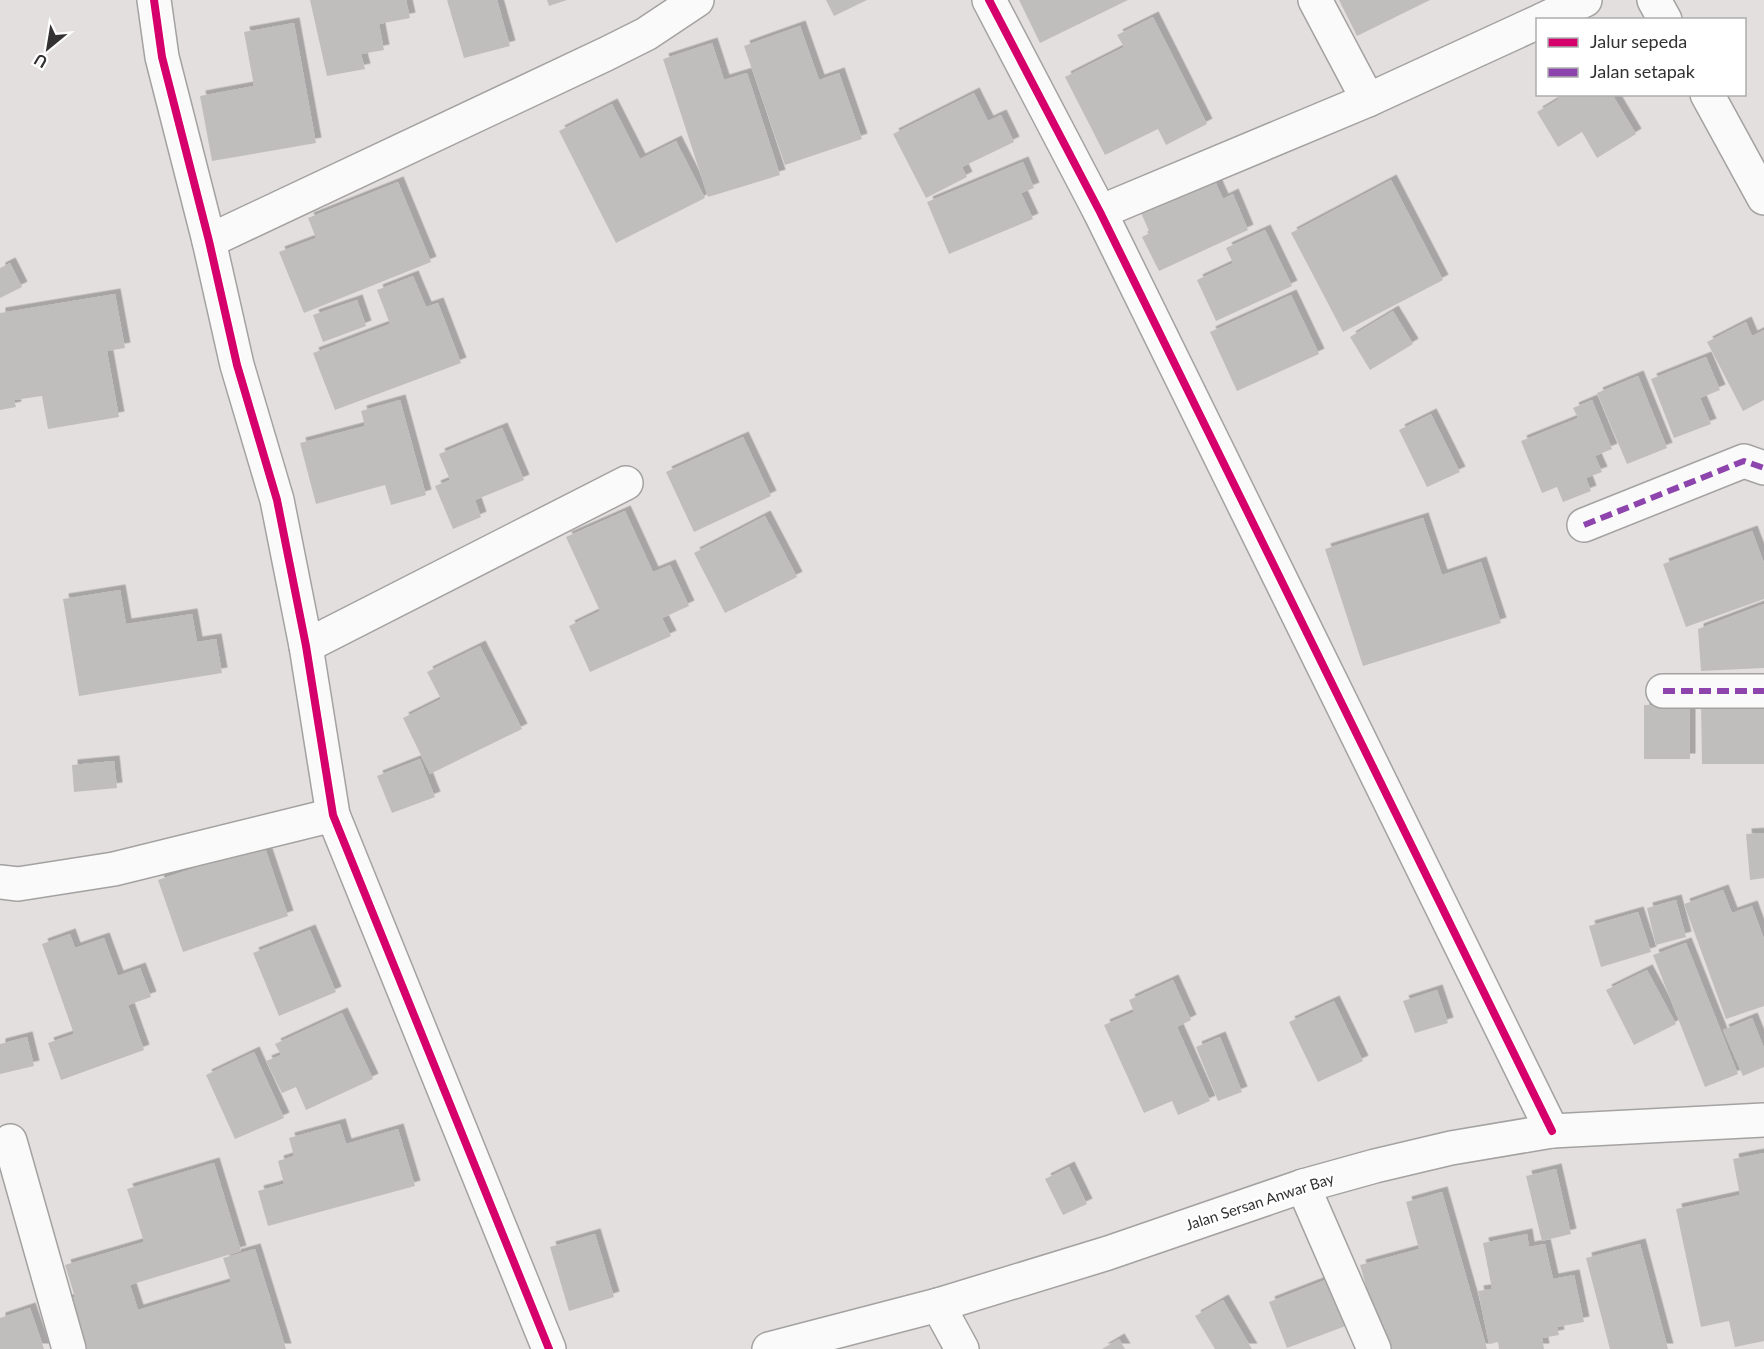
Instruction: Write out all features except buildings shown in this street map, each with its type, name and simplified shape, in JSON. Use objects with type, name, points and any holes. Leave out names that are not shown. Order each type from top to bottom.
[{"type":"street","points":[[154,0],[162,57],[209,241],[237,365],[277,500],[306,646],[333,815],[549,1349]]},
{"type":"street","points":[[209,241],[606,54],[646,34],[697,0]]},
{"type":"street","points":[[989,0],[1100,212],[1552,1131]]},
{"type":"street","points":[[1315,0],[1368,100]]},
{"type":"street","points":[[1546,18],[1585,0]]},
{"type":"street","points":[[1654,0],[1664,18]]},
{"type":"street","points":[[1100,212],[1368,100],[1536,23]]},
{"type":"street","points":[[1708,96],[1764,198]]},
{"type":"street","points":[[1584,525],[1744,461],[1764,468]]},
{"type":"street","points":[[306,646],[626,483]]},
{"type":"street","points":[[1663,691],[1764,691]]},
{"type":"street","points":[[0,882],[18,884],[114,869],[333,815]]},
{"type":"street","name":"Jalan Sersan Anwar Bay","points":[[768,1349],[938,1305],[1108,1253],[1303,1186],[1451,1148],[1552,1131],[1764,1120]]},
{"type":"street","points":[[10,1141],[69,1349]]},
{"type":"street","points":[[1303,1186],[1374,1349]]},
{"type":"street","points":[[938,1305],[962,1349]]},
{"type":"marked path","points":[[1584,525],[1744,461],[1764,468]]},
{"type":"marked path","points":[[1663,691],[1764,691]]},
{"type":"cycle path","points":[[154,0],[162,57],[209,241],[237,365],[277,500],[306,646],[333,815],[549,1349]]},
{"type":"cycle path","points":[[989,0],[1100,212],[1552,1131]]}]
